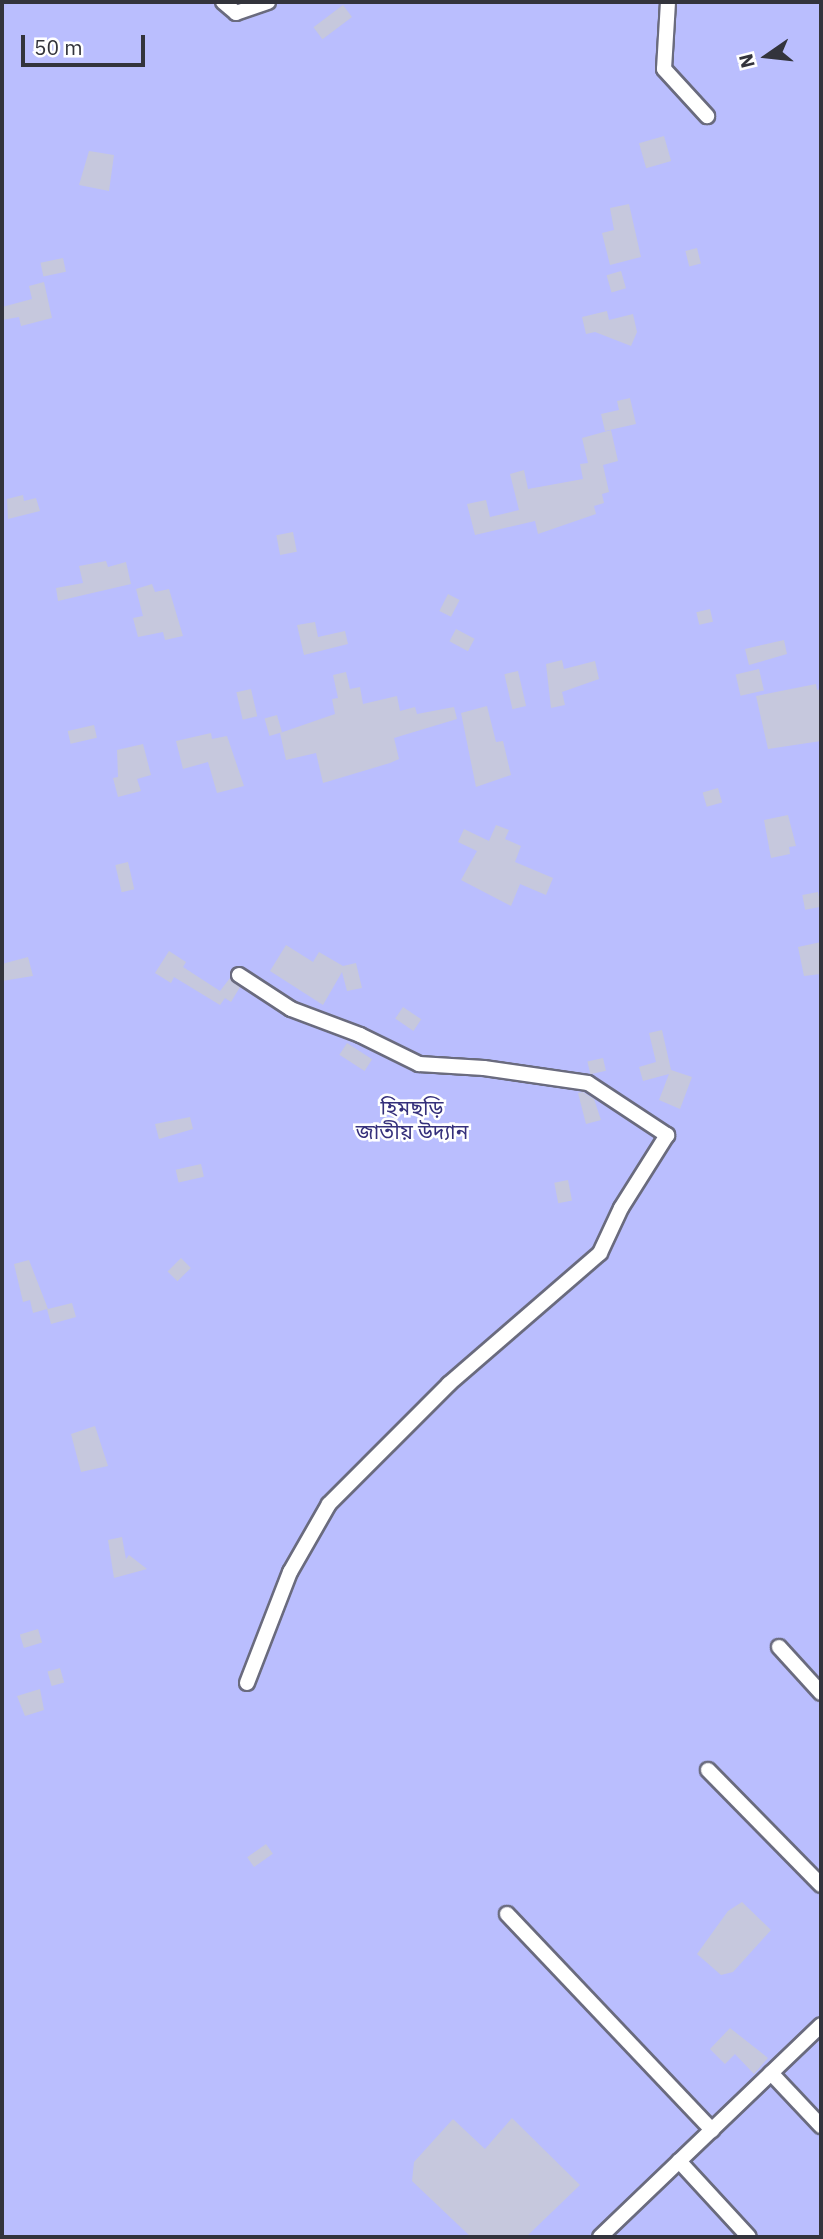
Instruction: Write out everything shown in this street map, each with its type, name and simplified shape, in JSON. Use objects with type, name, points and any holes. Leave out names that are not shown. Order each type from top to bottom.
[{"type":"street","points":[[223,2],[236,13],[268,2]]},
{"type":"street","points":[[668,2],[664,69],[707,116]]},
{"type":"street","points":[[239,975],[291,1009],[360,1035],[419,1064],[588,1083],[667,1135],[621,1209],[600,1253],[449,1384],[329,1504],[290,1572],[247,1683]]},
{"type":"street","points":[[779,1647],[821,1693]]},
{"type":"street","points":[[708,1770],[821,1885]]},
{"type":"street","points":[[507,1914],[712,2130]]},
{"type":"street","points":[[600,2237],[821,2025]]},
{"type":"street","points":[[771,2073],[821,2126]]},
{"type":"street","points":[[679,2161],[749,2237]]},
{"type":"green space","name":"হিমছড়ি জাতীয় উদ্যান","points":[[2,2],[821,2],[821,2237],[2,2237]]},
{"type":"building","points":[[343,5],[352,17],[322,39],[313,27]]},
{"type":"building","points":[[664,136],[671,161],[646,168],[639,143]]},
{"type":"building","points":[[89,151],[114,155],[109,191],[79,185]]},
{"type":"building","points":[[629,204],[641,257],[610,265],[602,233],[614,230],[610,208]]},
{"type":"building","points":[[697,248],[701,264],[689,266],[685,251]]},
{"type":"building","points":[[63,258],[66,272],[43,276],[41,263]]},
{"type":"building","points":[[621,271],[626,288],[612,292],[607,275]]},
{"type":"building","points":[[44,282],[52,318],[21,326],[19,317],[2,320],[2,307],[32,299],[29,286]]},
{"type":"building","points":[[607,311],[609,320],[633,314],[637,332],[631,346],[595,332],[586,334],[582,317]]},
{"type":"building","points":[[630,398],[636,424],[605,431],[601,414],[619,410],[617,401]]},
{"type":"building","points":[[611,430],[618,461],[603,465],[609,492],[602,494],[604,503],[594,506],[596,514],[538,534],[535,521],[475,535],[467,504],[486,500],[490,517],[519,510],[510,474],[524,470],[528,489],[583,479],[580,464],[588,463],[582,438]]},
{"type":"building","points":[[23,495],[24,501],[36,498],[40,511],[8,519],[7,499]]},
{"type":"building","points":[[293,532],[297,552],[280,555],[276,535]]},
{"type":"building","points":[[106,561],[108,567],[126,562],[131,584],[58,601],[56,588],[83,583],[79,566]]},
{"type":"building","points":[[152,584],[155,592],[169,589],[183,636],[165,640],[163,632],[138,637],[133,618],[143,616],[136,589]]},
{"type":"building","points":[[448,594],[460,600],[451,617],[439,611]]},
{"type":"building","points":[[710,609],[713,622],[699,625],[696,612]]},
{"type":"building","points":[[315,622],[318,637],[345,631],[348,644],[304,655],[297,625]]},
{"type":"building","points":[[456,629],[475,639],[468,651],[449,641]]},
{"type":"building","points":[[784,640],[787,654],[749,665],[745,649]]},
{"type":"building","points":[[562,660],[564,669],[595,661],[599,679],[562,692],[565,705],[551,708],[546,664]]},
{"type":"building","points":[[759,669],[764,690],[741,696],[736,674]]},
{"type":"building","points":[[518,671],[526,706],[512,709],[504,674]]},
{"type":"building","points":[[346,672],[350,689],[360,687],[363,704],[397,696],[400,711],[415,707],[417,714],[454,707],[457,719],[394,738],[399,759],[323,783],[316,753],[286,760],[280,733],[335,714],[332,699],[338,698],[333,675]]},
{"type":"building","points":[[816,684],[817,690],[821,689],[821,741],[768,749],[756,696]]},
{"type":"building","points":[[251,689],[257,716],[243,720],[236,692]]},
{"type":"building","points":[[487,706],[496,742],[503,741],[511,775],[476,787],[461,713]]},
{"type":"building","points":[[277,715],[282,732],[269,736],[265,719]]},
{"type":"building","points":[[94,725],[97,738],[71,744],[68,731]]},
{"type":"building","points":[[211,733],[212,739],[227,736],[244,786],[217,793],[208,762],[183,769],[176,741]]},
{"type":"building","points":[[143,744],[151,775],[137,779],[141,791],[118,797],[113,778],[118,777],[117,750]]},
{"type":"building","points":[[718,788],[722,802],[707,807],[703,792]]},
{"type":"building","points":[[788,815],[796,846],[789,847],[790,854],[771,858],[764,820]]},
{"type":"building","points":[[496,825],[509,830],[505,839],[521,846],[515,862],[553,878],[546,895],[520,884],[511,906],[461,880],[477,851],[458,842],[464,829],[489,841]]},
{"type":"building","points":[[128,862],[134,889],[122,892],[115,865]]},
{"type":"building","points":[[818,892],[821,907],[805,910],[802,895]]},
{"type":"building","points":[[821,942],[821,974],[804,976],[798,947]]},
{"type":"building","points":[[286,945],[313,962],[319,952],[343,966],[356,963],[362,988],[347,991],[342,972],[323,1005],[270,971]]},
{"type":"building","points":[[169,951],[186,962],[183,967],[220,991],[230,978],[240,987],[231,1002],[225,998],[220,1005],[174,977],[171,983],[155,973]]},
{"type":"building","points":[[28,957],[33,976],[2,981],[2,964]]},
{"type":"building","points":[[403,1007],[421,1019],[413,1031],[395,1019]]},
{"type":"building","points":[[662,1030],[671,1070],[692,1077],[680,1109],[659,1100],[669,1074],[643,1081],[639,1067],[656,1062],[649,1033]]},
{"type":"building","points":[[347,1043],[372,1059],[365,1071],[339,1055]]},
{"type":"building","points":[[603,1058],[606,1071],[590,1074],[587,1062]]},
{"type":"building","points":[[583,1092],[594,1099],[601,1120],[586,1124],[578,1093]]},
{"type":"building","points":[[190,1117],[193,1129],[159,1139],[155,1124]]},
{"type":"building","points":[[201,1164],[204,1177],[179,1183],[176,1170]]},
{"type":"building","points":[[568,1180],[572,1201],[558,1203],[554,1183]]},
{"type":"building","points":[[181,1258],[191,1268],[177,1281],[168,1271]]},
{"type":"building","points":[[29,1260],[48,1309],[72,1303],[76,1317],[51,1324],[47,1309],[33,1313],[30,1300],[23,1302],[14,1264]]},
{"type":"building","points":[[95,1426],[108,1466],[81,1472],[71,1434]]},
{"type":"building","points":[[122,1537],[126,1559],[129,1555],[147,1569],[114,1578],[108,1540]]},
{"type":"building","points":[[38,1629],[42,1642],[24,1648],[20,1635]]},
{"type":"building","points":[[60,1668],[64,1682],[52,1686],[48,1672]]},
{"type":"building","points":[[40,1689],[44,1710],[25,1716],[17,1696]]},
{"type":"building","points":[[266,1844],[273,1854],[254,1867],[247,1857]]},
{"type":"building","points":[[742,1902],[771,1930],[733,1972],[721,1975],[697,1954],[728,1911]]},
{"type":"building","points":[[730,2028],[768,2058],[754,2074],[735,2054],[725,2064],[710,2049]]},
{"type":"building","points":[[512,2118],[580,2185],[526,2237],[471,2237],[412,2181],[414,2162],[453,2119],[485,2149]]}]
